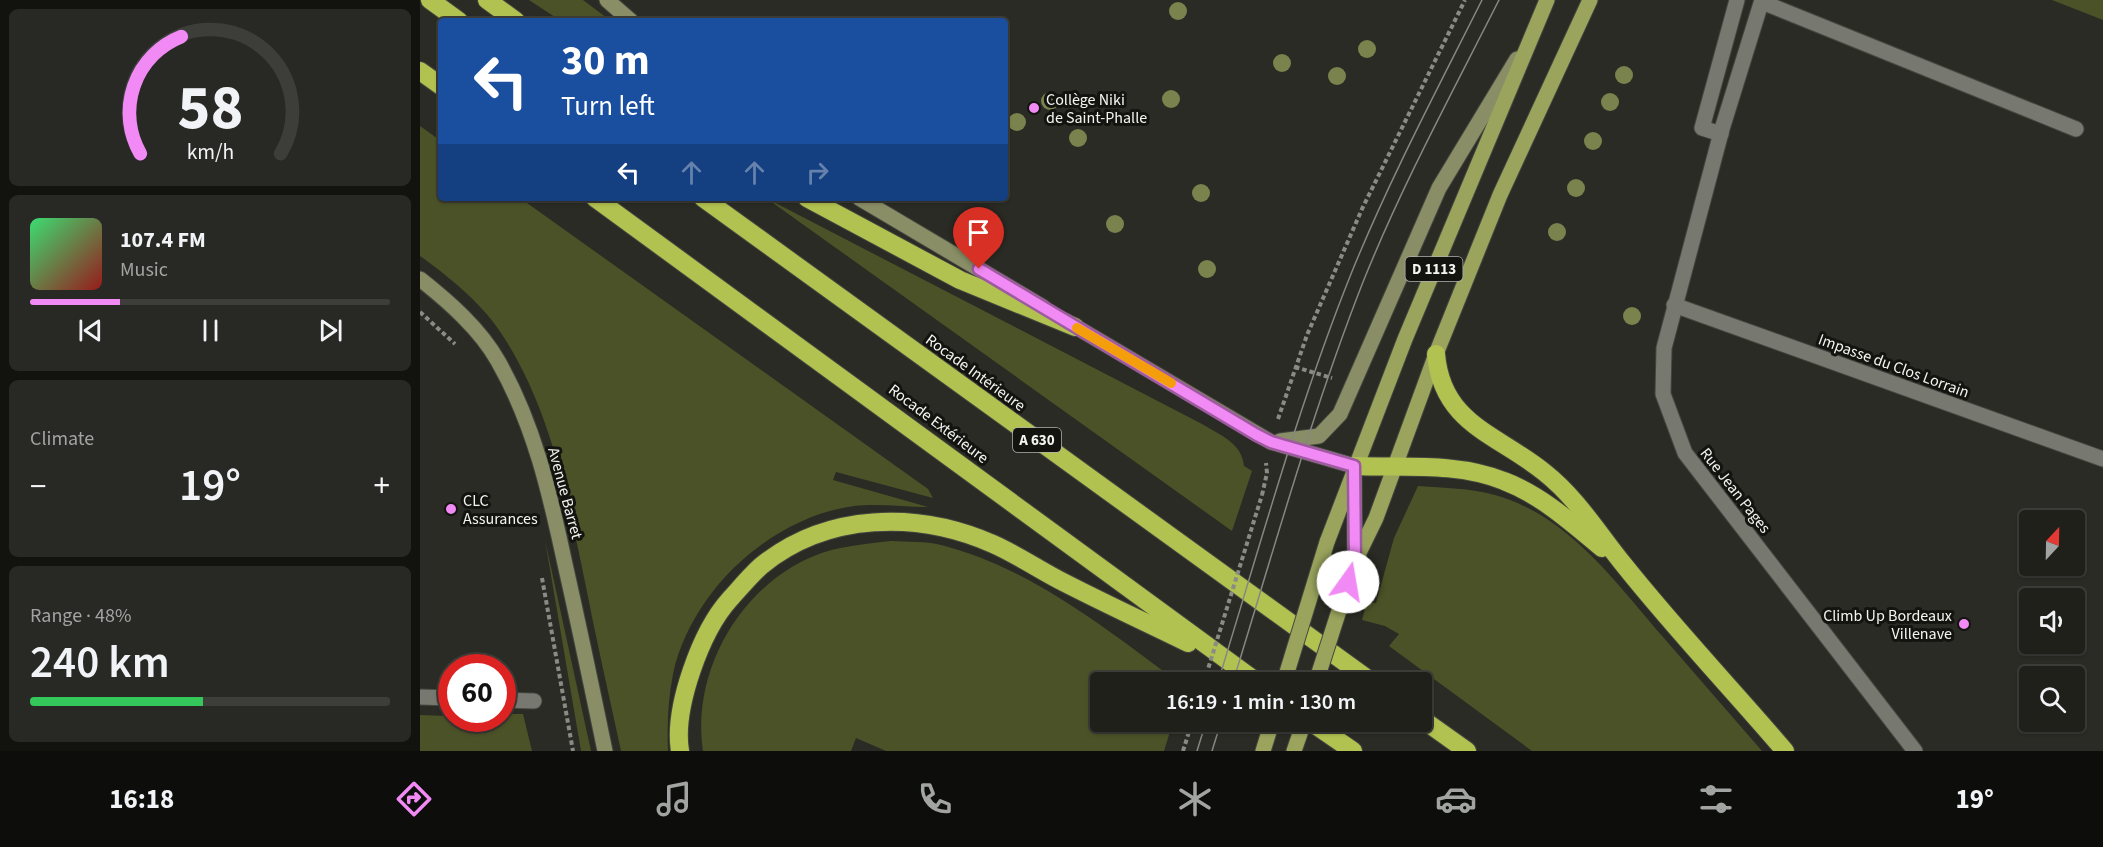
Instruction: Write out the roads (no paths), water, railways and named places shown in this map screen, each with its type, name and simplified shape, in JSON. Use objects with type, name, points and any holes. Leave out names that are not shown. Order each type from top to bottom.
[{"type":"highway","points":[[430,0],[455,18]]},
{"type":"highway","points":[[487,0],[512,18]]},
{"type":"highway","points":[[420,71],[438,84]]},
{"type":"highway","name":"Rocade Extérieure","points":[[600,201],[857,387],[1243,672]]},
{"type":"highway","name":"Rocade Intérieure","points":[[707,201],[1358,672]]},
{"type":"highway","points":[[813,201],[960,280],[1075,327]]},
{"type":"highway","points":[[1436,354],[1437,374],[1443,391],[1456,407],[1478,429],[1544,471],[1572,496],[1624,565],[1785,751]]},
{"type":"highway","points":[[1354,466],[1464,470],[1504,481],[1558,513],[1624,565]]},
{"type":"highway","points":[[680,751],[686,689],[703,638],[726,603],[761,566],[796,543],[840,526],[884,520],[930,525],[992,544],[1230,663]]},
{"type":"highway","points":[[1432,726],[1467,751]]},
{"type":"highway","points":[[1325,732],[1353,751]]},
{"type":"main road","name":"D 1113","points":[[1287,672],[1327,542],[1354,466],[1547,0]]},
{"type":"main road","name":"D 1113","points":[[1319,672],[1355,561],[1376,518],[1436,354],[1500,195],[1590,0]]},
{"type":"main road","points":[[1263,751],[1269,732]]},
{"type":"main road","points":[[1294,751],[1301,732]]},
{"type":"street","points":[[608,0],[628,18]]},
{"type":"street","points":[[1721,134],[1702,128],[1737,0]]},
{"type":"street","points":[[1762,1],[2076,129]]},
{"type":"street","name":"Rue Jean Pages","points":[[1762,1],[1721,134],[1674,305],[1664,348],[1663,394],[1685,453],[1914,751]]},
{"type":"street","points":[[1271,442],[1319,436],[1340,414],[1438,188],[1530,38]]},
{"type":"street","points":[[865,201],[1271,442],[1354,466],[1355,561]]},
{"type":"street","name":"Avenue Barret","points":[[420,279],[474,328],[498,360],[523,412],[540,459],[555,515],[605,751]]},
{"type":"street","name":"Impasse du Clos Lorrain","points":[[1674,305],[2103,459]]},
{"type":"street","points":[[420,697],[438,698]]},
{"type":"street","points":[[516,700],[534,701]]},
{"type":"tram line","points":[[1221,672],[1297,425],[1351,274],[1397,170],[1482,0]]},
{"type":"tram line","points":[[1236,672],[1310,431],[1363,282],[1411,175],[1499,0]]},
{"type":"tram line","points":[[1197,751],[1203,732]]},
{"type":"tram line","points":[[1212,751],[1218,732]]},
{"type":"place","name":"Collège Niki de Saint-Phalle","points":[[1034,108]]},
{"type":"place","name":"CLC Assurances","points":[[451,509]]},
{"type":"place","name":"Climb Up Bordeaux Villenave","points":[[1964,624]]}]
